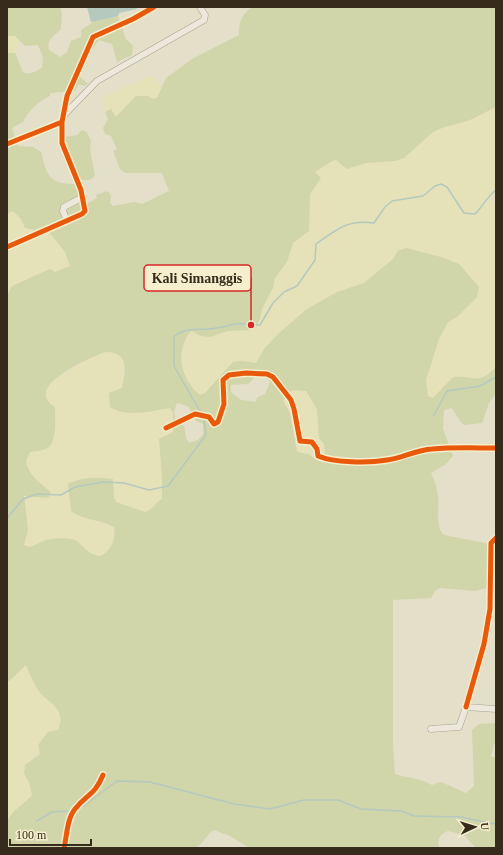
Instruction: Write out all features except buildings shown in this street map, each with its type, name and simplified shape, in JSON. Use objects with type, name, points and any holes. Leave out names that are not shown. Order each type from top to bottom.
[{"type":"street","points":[[7,247],[67,221],[85,211],[83,197],[62,143],[62,122],[67,96],[93,37],[133,19],[154,7]]},
{"type":"street","points":[[64,115],[97,81],[204,20],[205,15],[200,7]]},
{"type":"street","points":[[7,144],[62,122]]},
{"type":"street","points":[[67,221],[63,211],[64,207],[83,197]]},
{"type":"street","points":[[166,428],[195,414],[208,417],[212,423],[218,422],[224,404],[223,387],[225,378],[229,375],[254,373],[273,377],[291,400],[300,441],[312,442],[317,449],[318,456],[326,460],[381,461],[431,449],[496,448]]},
{"type":"street","points":[[431,729],[459,727],[466,707],[484,644],[491,594],[491,543],[496,538]]},
{"type":"street","points":[[466,707],[496,709]]},
{"type":"street","points":[[64,848],[70,816],[75,809],[98,788],[103,775]]},
{"type":"shaded area","points":[[87,7],[136,7],[137,9],[119,13],[118,16],[91,22]]},
{"type":"shaded area","points":[[7,36],[15,36],[19,40],[18,48],[15,53],[7,53]]},
{"type":"shaded area","points":[[153,75],[161,87],[157,98],[153,99],[136,96],[116,117],[111,109],[105,112],[102,98]]},
{"type":"shaded area","points":[[496,107],[496,195],[490,199],[496,205],[496,367],[492,371],[476,380],[453,377],[437,396],[433,398],[428,396],[426,380],[439,339],[448,322],[457,317],[477,297],[451,260],[406,248],[398,251],[393,259],[364,283],[337,292],[307,309],[264,349],[256,363],[242,361],[233,362],[205,393],[201,395],[196,392],[181,366],[182,346],[189,333],[193,331],[200,336],[210,337],[228,331],[251,330],[257,324],[275,278],[287,262],[293,243],[309,231],[310,194],[321,178],[315,172],[336,160],[347,169],[366,163],[395,161],[404,158],[433,132],[470,120]]},
{"type":"shaded area","points":[[13,211],[21,219],[25,228],[35,230],[46,228],[65,252],[70,266],[12,286],[7,296],[7,214]]},
{"type":"shaded area","points":[[105,352],[116,352],[120,355],[124,365],[122,388],[109,393],[109,402],[134,413],[170,408],[173,413],[173,432],[159,439],[162,499],[155,504],[150,511],[145,512],[116,502],[114,497],[90,478],[73,481],[69,483],[76,514],[114,527],[114,537],[109,551],[101,556],[92,555],[83,549],[77,541],[68,538],[43,542],[29,547],[24,545],[28,530],[24,496],[47,498],[39,483],[29,471],[26,461],[30,452],[45,449],[51,405],[45,396],[46,391],[51,382],[59,376],[94,356]]},
{"type":"shaded area","points":[[293,390],[306,391],[317,409],[319,438],[324,444],[325,455],[314,458],[308,454],[297,452],[290,413],[283,401],[286,394]]},
{"type":"shaded area","points":[[26,664],[33,682],[43,697],[51,701],[60,714],[61,722],[58,731],[40,754],[32,758],[24,774],[29,782],[32,795],[19,807],[7,822],[7,683]]},
{"type":"green space","points":[[7,7],[60,7],[62,13],[61,29],[51,38],[48,47],[49,50],[60,57],[67,52],[71,41],[81,37],[81,30],[96,20],[118,16],[126,39],[133,46],[132,55],[117,62],[112,44],[99,40],[88,57],[80,77],[88,84],[84,86],[79,84],[75,91],[50,93],[50,96],[42,100],[31,110],[23,122],[12,128],[18,146],[33,147],[41,152],[45,167],[51,177],[67,184],[76,184],[88,203],[97,198],[96,195],[107,191],[109,192],[111,198],[110,203],[113,206],[134,202],[142,204],[169,191],[162,173],[125,173],[120,169],[113,151],[117,149],[111,136],[105,134],[103,128],[108,119],[105,112],[111,109],[116,117],[136,96],[148,96],[153,99],[157,98],[166,78],[192,59],[239,35],[241,19],[252,7],[496,7],[496,107],[470,120],[433,132],[404,158],[395,161],[366,163],[347,169],[336,160],[315,172],[321,178],[310,194],[309,231],[293,243],[287,262],[275,278],[273,287],[262,309],[260,319],[255,328],[251,330],[228,331],[210,337],[200,336],[192,331],[186,338],[181,355],[183,370],[190,384],[200,395],[205,393],[233,362],[242,361],[256,363],[264,349],[278,334],[307,309],[337,292],[364,283],[393,259],[398,251],[406,248],[441,257],[459,264],[479,287],[477,297],[457,317],[448,322],[439,339],[426,380],[428,396],[433,398],[453,377],[480,378],[490,373],[496,367],[496,393],[489,403],[482,423],[464,425],[452,408],[444,410],[443,429],[453,456],[446,464],[431,473],[438,495],[439,527],[444,535],[495,545],[490,587],[475,591],[440,588],[436,590],[431,598],[393,600],[393,746],[395,774],[418,779],[432,785],[441,782],[466,793],[474,786],[472,730],[479,724],[496,723],[496,744],[494,744],[491,756],[496,758],[496,848],[476,848],[464,835],[448,831],[440,837],[438,842],[439,848],[249,848],[230,836],[214,830],[208,834],[200,845],[194,848],[7,848],[7,823],[14,811],[32,795],[29,782],[24,774],[25,765],[40,754],[38,745],[48,732],[58,730],[60,716],[56,707],[38,690],[26,665],[7,683],[7,296],[12,286],[50,269],[55,272],[70,266],[65,252],[46,228],[35,230],[25,228],[21,219],[13,211],[7,214],[7,53],[15,53],[23,72],[25,73],[32,73],[42,68],[43,57],[38,45],[25,46],[15,36],[7,36]],"holes":[[[105,352],[113,353],[122,358],[125,368],[122,388],[109,393],[110,407],[132,413],[170,408],[173,413],[173,432],[159,439],[162,499],[150,510],[145,512],[116,502],[114,497],[113,479],[90,478],[68,484],[71,511],[81,517],[109,524],[114,527],[114,540],[108,551],[101,556],[93,554],[72,539],[63,538],[47,540],[29,547],[24,545],[28,530],[24,496],[47,498],[51,492],[32,475],[26,461],[30,452],[40,451],[49,447],[52,443],[55,428],[55,407],[47,399],[46,391],[52,382],[61,374],[86,360]],[[256,376],[266,376],[270,382],[265,394],[258,397],[255,402],[241,400],[231,392],[231,385],[248,384]],[[293,390],[306,391],[317,409],[319,438],[324,444],[325,455],[314,458],[308,454],[297,452],[290,413],[283,401],[286,394]],[[177,403],[188,406],[196,421],[203,424],[203,434],[198,440],[189,443],[186,438],[184,425],[181,425],[175,420],[174,411]]]},
{"type":"green space","points":[[82,130],[87,132],[91,141],[90,149],[95,176],[90,180],[80,180],[70,155],[65,137],[77,135]]},
{"type":"waterway","points":[[201,413],[174,366],[174,336],[178,333],[186,331],[235,324],[260,325],[273,303],[284,292],[297,286],[315,260],[316,244],[343,226],[357,222],[374,223],[385,207],[392,201],[423,196],[435,186],[441,184],[447,187],[464,213],[475,214],[496,190]]},
{"type":"waterway","points":[[434,415],[447,391],[480,386],[496,377]]},
{"type":"waterway","points":[[7,518],[23,499],[37,494],[61,495],[75,487],[103,482],[124,483],[149,490],[168,486],[206,435],[204,419]]},
{"type":"waterway","points":[[78,810],[117,781],[150,782],[234,804],[270,809],[304,800],[338,800],[361,809],[402,811],[414,816],[460,817],[496,824]]},
{"type":"waterway","points":[[37,821],[52,812],[71,811]]},
{"type":"cycle path","points":[[7,144],[62,122],[67,96],[93,37],[133,19],[154,7]]},
{"type":"cycle path","points":[[7,247],[82,214],[85,211],[81,190],[62,143],[62,122]]},
{"type":"cycle path","points":[[166,428],[195,414],[209,417],[214,424],[218,422],[224,404],[223,380],[229,375],[246,373],[267,374],[273,377],[291,400],[300,441],[312,442],[317,449],[318,456],[333,460],[371,462],[393,459],[432,449],[496,448]]},
{"type":"cycle path","points":[[466,707],[484,644],[490,609],[491,543],[496,538]]},
{"type":"cycle path","points":[[64,848],[72,813],[79,804],[94,791],[103,775]]},
{"type":"place","name":"Kali Simanggis","points":[[251,325]]}]
